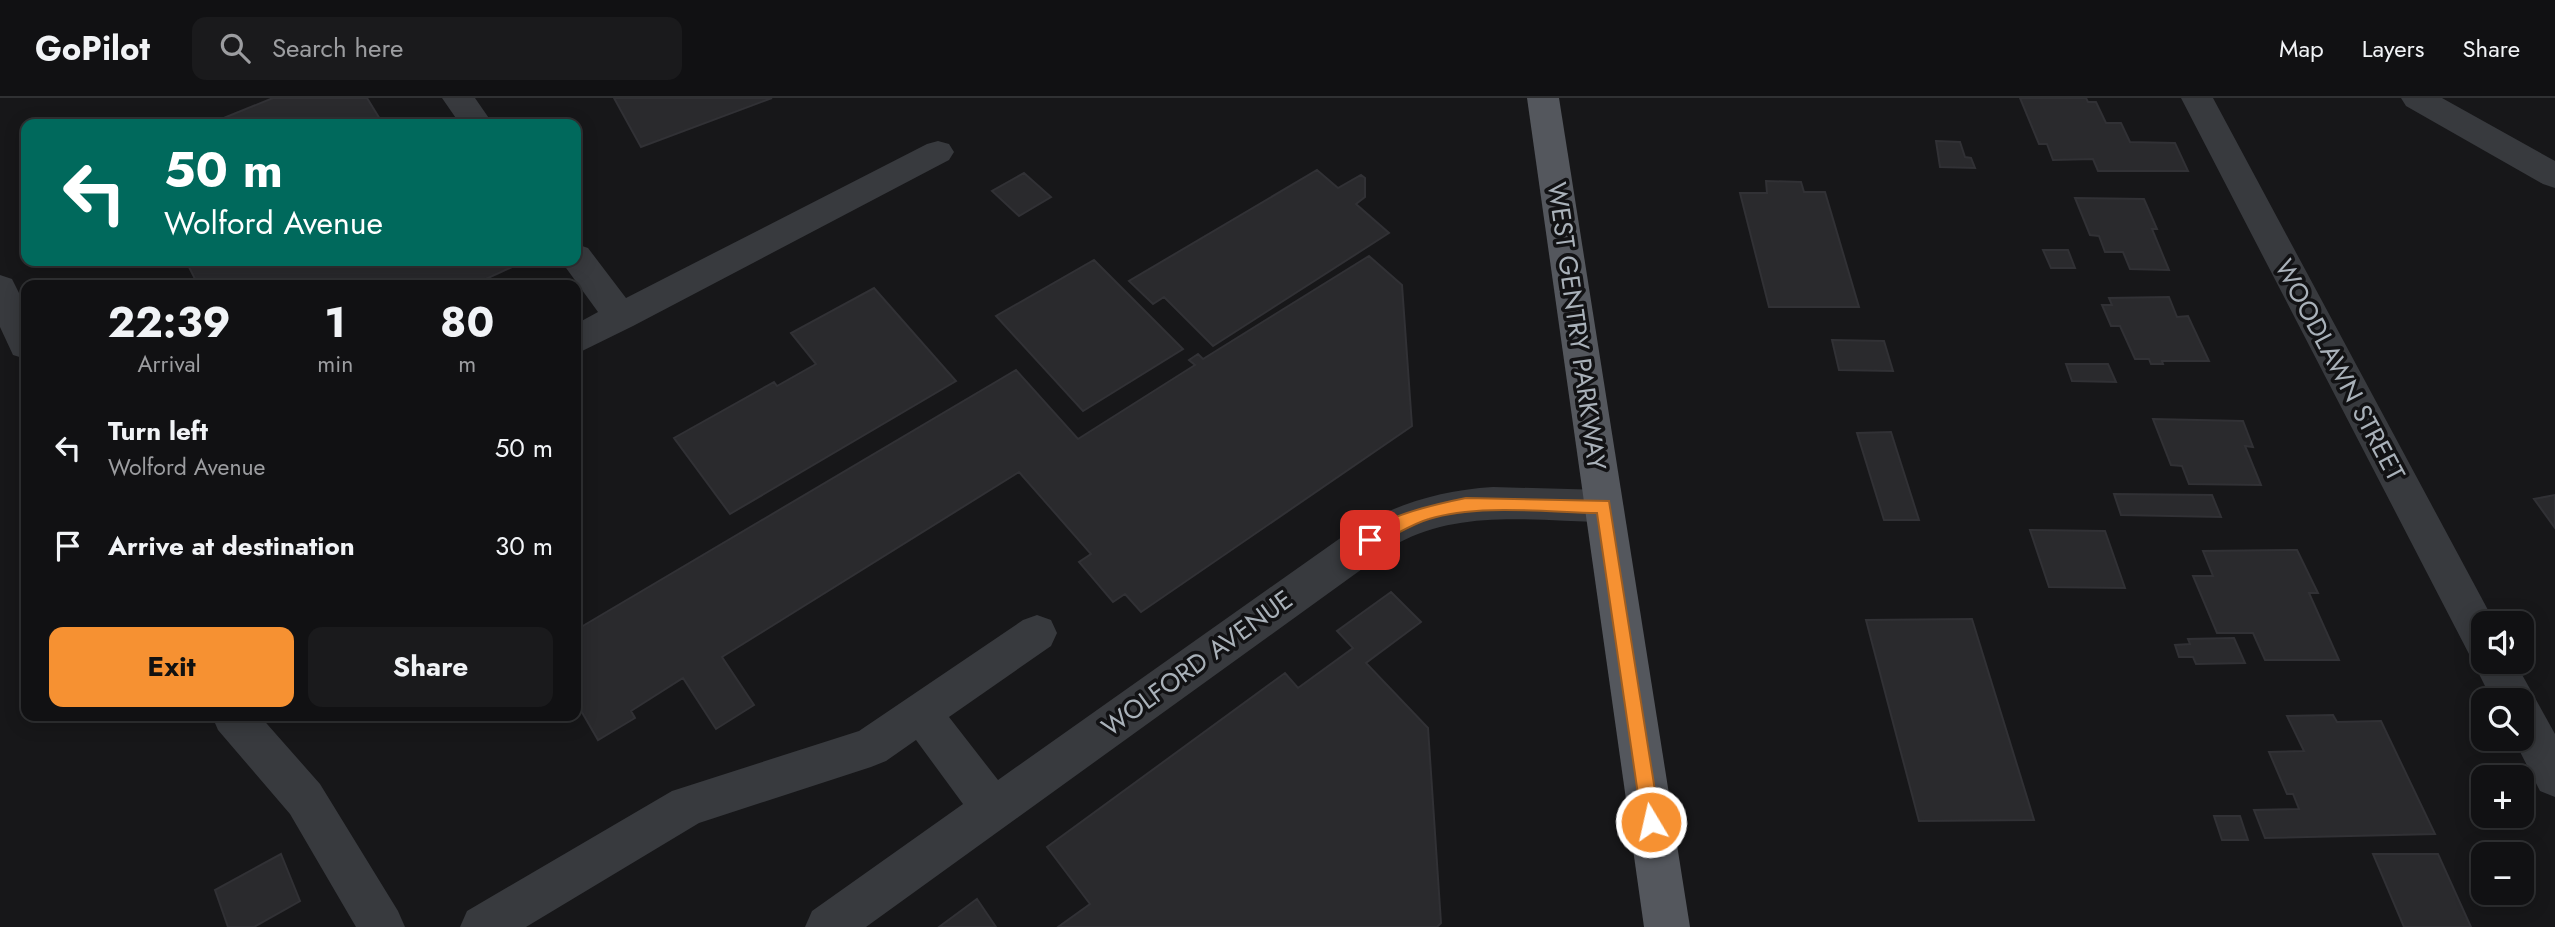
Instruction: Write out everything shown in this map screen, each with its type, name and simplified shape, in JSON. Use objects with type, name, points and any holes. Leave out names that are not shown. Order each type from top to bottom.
[{"type":"main road","name":"WEST GENTRY PARKWAY","points":[[1543,98],[1667,927]]},
{"type":"street","points":[[458,98],[473,119]]},
{"type":"street","name":"WOODLAWN STREET","points":[[2197,98],[2471,618]]},
{"type":"street","points":[[2417,98],[2555,176]]},
{"type":"street","points":[[581,338],[938,152]]},
{"type":"street","points":[[581,264],[621,317]]},
{"type":"street","points":[[0,288],[21,334]]},
{"type":"street","name":"WOLFORD AVENUE","points":[[828,927],[1359,547],[1397,524],[1430,512],[1466,505],[1604,506]]},
{"type":"street","points":[[483,927],[687,806],[870,747],[1037,633]]},
{"type":"street","points":[[921,713],[993,809]]},
{"type":"street","points":[[237,721],[305,799],[382,927]]},
{"type":"street","points":[[2534,737],[2555,778]]},
{"type":"building","points":[[273,98],[367,98],[380,119],[221,119]]},
{"type":"building","points":[[614,98],[772,98],[641,147]]},
{"type":"building","points":[[2020,98],[2086,98],[2088,102],[2096,102],[2106,123],[2121,123],[2130,142],[2175,143],[2188,171],[2098,171],[2093,159],[2053,160],[2047,144],[2039,144]]},
{"type":"building","points":[[1936,141],[1960,142],[1965,157],[1971,158],[1975,168],[1940,167]]},
{"type":"building","points":[[1317,170],[1338,188],[1361,175],[1365,178],[1365,197],[1356,204],[1389,233],[1213,346],[1164,297],[1153,304],[1129,281]]},
{"type":"building","points":[[1024,173],[1051,197],[1019,216],[992,191]]},
{"type":"building","points":[[1766,181],[1801,182],[1804,192],[1825,192],[1859,307],[1769,307],[1740,193],[1767,193]]},
{"type":"building","points":[[2075,198],[2144,199],[2157,229],[2152,229],[2169,270],[2130,269],[2123,252],[2105,252],[2099,236],[2090,235]]},
{"type":"building","points":[[2043,250],[2068,250],[2075,268],[2051,268]]},
{"type":"building","points":[[1369,256],[1402,285],[1412,426],[1141,612],[1125,594],[1113,602],[1079,562],[1091,554],[1019,472],[722,657],[754,705],[716,729],[683,678],[631,711],[635,718],[598,740],[581,711],[581,627],[1016,370],[1078,439],[1195,365],[1189,360],[1198,354],[1203,359]]},
{"type":"building","points":[[1094,260],[1183,349],[1083,411],[996,316]]},
{"type":"building","points":[[188,266],[514,266],[484,280],[196,280]]},
{"type":"building","points":[[874,288],[956,381],[730,514],[674,438],[774,382],[777,386],[816,364],[791,333]]},
{"type":"building","points":[[2169,297],[2177,317],[2188,316],[2209,361],[2162,361],[2163,364],[2151,364],[2149,359],[2135,359],[2120,326],[2111,326],[2102,305],[2112,305],[2109,298]]},
{"type":"building","points":[[1832,340],[1884,341],[1893,371],[1839,370]]},
{"type":"building","points":[[2066,364],[2108,364],[2116,382],[2072,381]]},
{"type":"building","points":[[2153,419],[2243,421],[2253,447],[2245,446],[2261,485],[2189,484],[2182,466],[2171,465]]},
{"type":"building","points":[[1891,432],[1919,520],[1884,520],[1857,433]]},
{"type":"building","points":[[2114,494],[2212,495],[2221,517],[2121,515]]},
{"type":"building","points":[[2555,495],[2555,528],[2534,499]]},
{"type":"building","points":[[2030,530],[2105,531],[2125,588],[2049,587]]},
{"type":"building","points":[[2297,550],[2318,593],[2309,593],[2339,660],[2265,660],[2253,633],[2217,633],[2193,576],[2213,576],[2203,551]]},
{"type":"building","points":[[1391,592],[1421,622],[1366,663],[1428,728],[1441,923],[1437,927],[1058,927],[1090,904],[1047,847],[1285,673],[1298,688],[1353,648],[1337,631]]},
{"type":"building","points":[[1972,619],[2034,820],[1919,821],[1866,620]]},
{"type":"building","points":[[2234,638],[2245,663],[2196,664],[2193,657],[2179,657],[2175,645],[2190,644],[2188,639]]},
{"type":"building","points":[[2333,715],[2337,722],[2381,721],[2435,834],[2265,838],[2254,810],[2299,809],[2293,794],[2287,794],[2269,752],[2304,751],[2287,716]]},
{"type":"building","points":[[2214,816],[2240,816],[2248,840],[2222,840]]},
{"type":"building","points":[[281,854],[300,901],[254,927],[228,927],[215,890]]},
{"type":"building","points":[[2373,854],[2438,854],[2471,927],[2404,927]]},
{"type":"building","points":[[977,899],[996,927],[939,927]]},
{"type":"route","points":[[1370,540],[1397,524],[1430,512],[1466,505],[1604,506],[1651,822]]}]
